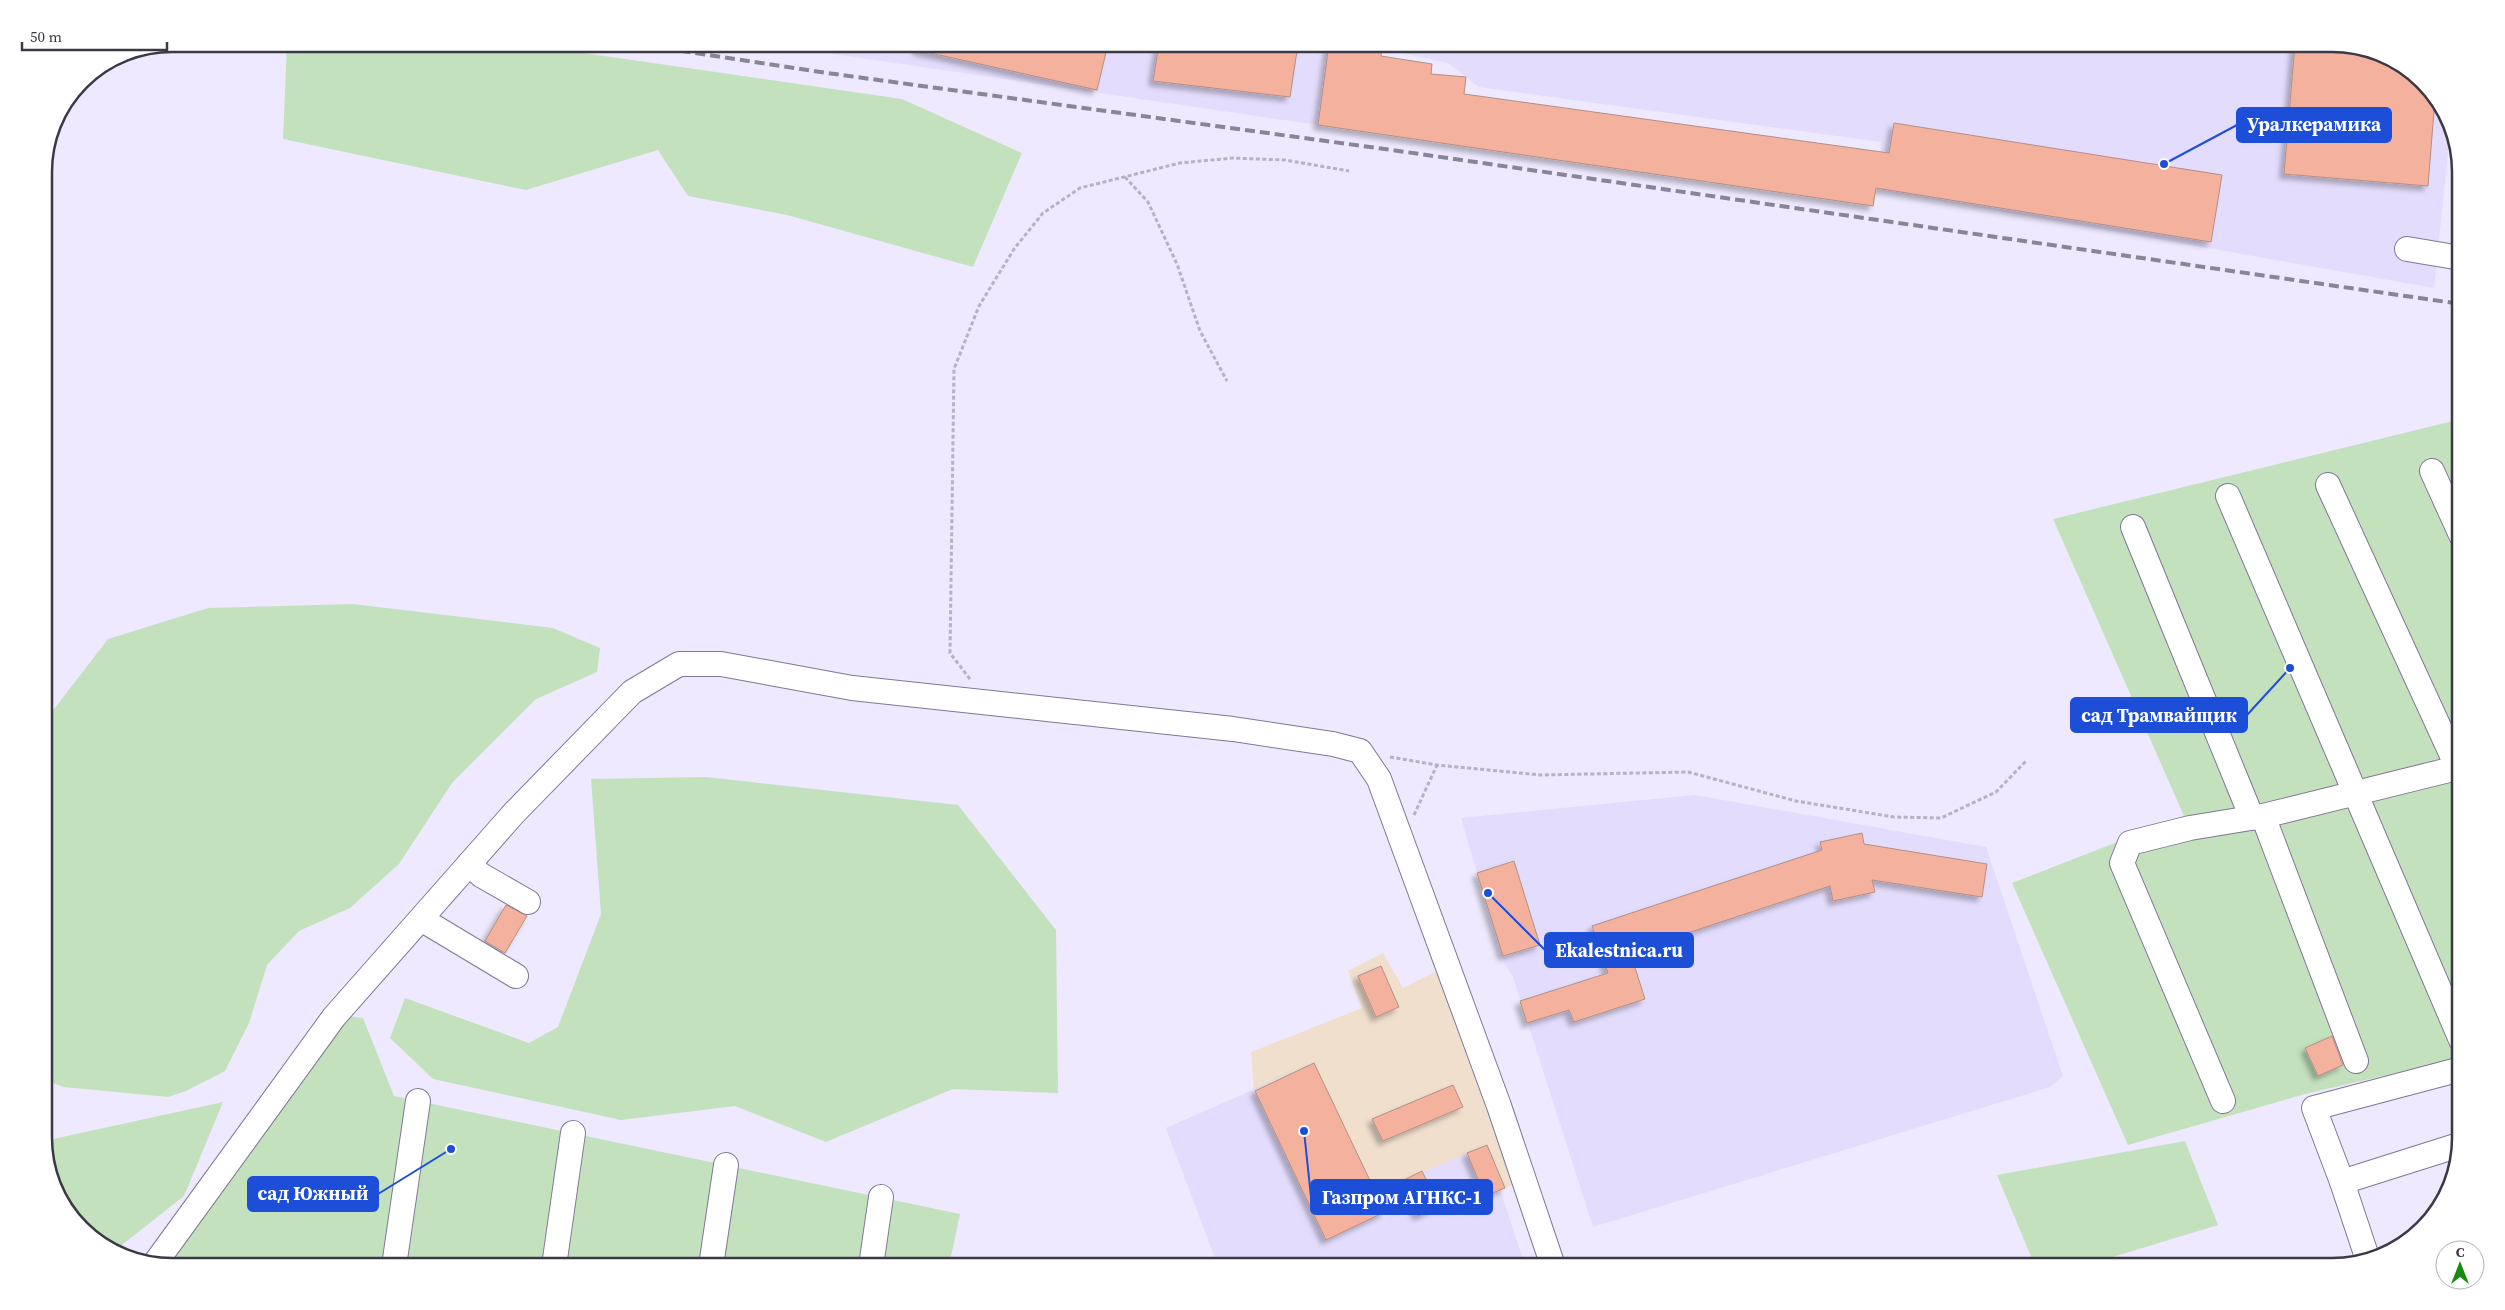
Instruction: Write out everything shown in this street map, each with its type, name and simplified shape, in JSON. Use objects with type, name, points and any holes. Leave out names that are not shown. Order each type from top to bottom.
[{"type":"street","points":[[2407,249],[2452,256]]},
{"type":"street","points":[[2432,471],[2452,515]]},
{"type":"street","points":[[2328,484],[2452,753]]},
{"type":"street","points":[[2228,496],[2452,1019]]},
{"type":"street","points":[[2133,527],[2257,817],[2356,1061]]},
{"type":"street","points":[[160,1256],[334,1017],[514,813],[632,692],[679,664],[721,664],[852,688],[1233,729],[1332,744],[1360,751],[1379,779],[1499,1106],[1550,1258]]},
{"type":"street","points":[[2223,1101],[2122,863],[2130,843],[2190,828],[2257,817],[2452,772]]},
{"type":"street","points":[[469,864],[482,875],[528,902]]},
{"type":"street","points":[[421,919],[516,976]]},
{"type":"street","points":[[2365,1252],[2342,1182],[2314,1108],[2452,1071]]},
{"type":"street","points":[[395,1258],[418,1101]]},
{"type":"street","points":[[555,1258],[573,1133]]},
{"type":"street","points":[[2342,1182],[2452,1147]]},
{"type":"street","points":[[713,1258],[726,1165]]},
{"type":"street","points":[[872,1258],[881,1197]]},
{"type":"path","points":[[989,703],[950,653],[954,369],[979,306],[1014,249],[1043,213],[1080,188],[1124,176],[1180,163],[1233,158],[1285,160],[1349,171]]},
{"type":"path","points":[[1124,176],[1148,202],[1177,264],[1200,331],[1227,381]]},
{"type":"path","points":[[1360,751],[1437,765],[1540,774],[1688,772],[1796,801],[1894,817],[1942,818],[1996,792],[2026,761]]},
{"type":"path","points":[[1402,841],[1437,765]]},
{"type":"shaded area","points":[[1328,52],[1318,125],[824,53]]},
{"type":"shaded area","points":[[1397,52],[2332,52],[2363,57],[2385,65],[2411,82],[2432,106],[2446,134],[2449,145],[2434,288],[1879,190],[1881,142],[1479,87],[1448,63]]},
{"type":"shaded area","points":[[1695,795],[1986,847],[2063,1076],[2050,1087],[1593,1227],[1513,977],[1504,963],[1461,818]]},
{"type":"shaded area","points":[[1383,953],[1403,988],[1439,970],[1512,1185],[1500,1190],[1522,1258],[1215,1258],[1166,1128],[1254,1091],[1251,1052],[1362,1008],[1348,971]]},
{"type":"shaded area","points":[[1314,1063],[1375,1192],[1487,1145],[1505,1188],[1500,1190],[1522,1258],[1215,1258],[1166,1128]]},
{"type":"green space","points":[[287,53],[582,53],[902,99],[1022,153],[973,267],[787,215],[688,196],[658,150],[526,190],[283,139]]},
{"type":"green space","points":[[2452,421],[2452,1060],[2309,1093],[2128,1145],[2012,883],[2184,816],[2053,519]]},
{"type":"green space","points":[[353,604],[553,628],[600,648],[597,672],[536,699],[452,783],[399,864],[350,908],[299,931],[267,965],[249,1023],[225,1071],[186,1091],[168,1097],[64,1087],[53,1083],[53,710],[108,639],[208,608]]},
{"type":"green space","points":[[706,777],[958,805],[1056,930],[1058,1093],[953,1089],[826,1142],[735,1106],[621,1120],[433,1079],[390,1038],[405,998],[529,1043],[558,1027],[601,914],[591,779]]},
{"type":"green space","points":[[348,1016],[363,1018],[394,1096],[960,1214],[951,1258],[173,1258]]},
{"type":"green space","points":[[223,1102],[184,1196],[121,1245],[94,1228],[73,1204],[59,1176],[55,1161],[53,1139]]},
{"type":"green space","points":[[2185,1141],[2218,1225],[2109,1258],[2032,1258],[1997,1175]]},
{"type":"building","points":[[1297,52],[1290,97],[1153,81],[1158,53]]},
{"type":"building","points":[[1328,52],[1382,52],[1381,56],[1432,64],[1431,74],[1466,77],[1464,94],[1889,153],[1894,123],[2222,175],[2211,242],[1876,188],[1873,206],[1318,125]]},
{"type":"building","points":[[2294,52],[2332,52],[2363,57],[2378,62],[2411,82],[2423,94],[2434,110],[2428,186],[2284,174]]},
{"type":"building","points":[[929,53],[1106,53],[1097,90]]},
{"type":"building","points":[[1862,833],[1864,844],[1987,864],[1982,897],[1872,880],[1875,892],[1833,901],[1830,886],[1630,952],[1645,999],[1574,1022],[1569,1010],[1527,1023],[1520,1001],[1608,973],[1592,926],[1822,850],[1820,842]]},
{"type":"building","points":[[1514,861],[1540,945],[1503,956],[1477,873]]},
{"type":"building","points":[[506,905],[527,916],[505,953],[485,941]]},
{"type":"building","points":[[1381,966],[1399,1007],[1376,1017],[1358,976]]},
{"type":"building","points":[[2332,1036],[2343,1065],[2318,1076],[2305,1048]]},
{"type":"building","points":[[1314,1063],[1385,1212],[1326,1240],[1255,1091]]},
{"type":"building","points":[[1453,1085],[1463,1107],[1383,1141],[1372,1119]]},
{"type":"building","points":[[1487,1145],[1505,1188],[1485,1196],[1467,1153]]},
{"type":"building","points":[[1422,1171],[1439,1206],[1418,1216],[1402,1181]]},
{"type":"railway","points":[[694,53],[827,73],[1392,150],[2452,303]]},
{"type":"place","name":"Уралкерамика","points":[[2164,164]]},
{"type":"place","name":"сад Трамвайщик","points":[[2290,668]]},
{"type":"place","name":"Ekalestnica.ru","points":[[1488,893]]},
{"type":"place","name":"Газпром АГНКС-1","points":[[1304,1131]]},
{"type":"place","name":"сад Южный","points":[[451,1149]]}]
